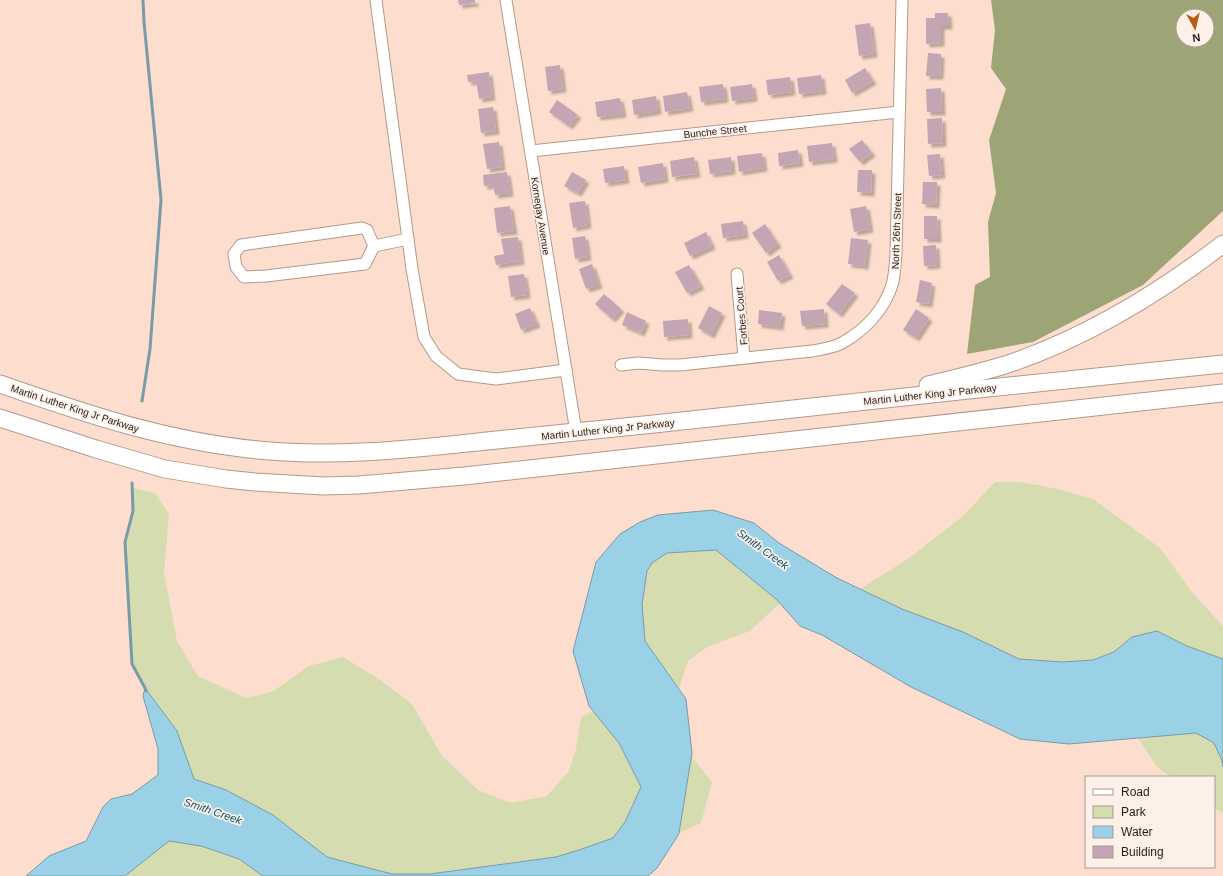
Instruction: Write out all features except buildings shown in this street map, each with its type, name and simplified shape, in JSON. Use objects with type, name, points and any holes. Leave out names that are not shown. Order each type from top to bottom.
[{"type":"highway","points":[[863,400],[978,373],[1048,349],[1115,317],[1149,297],[1190,270],[1223,244]]},
{"type":"highway","name":"Martin Luther King Jr Parkway","points":[[0,384],[78,411],[184,440],[219,446],[260,450],[302,453],[345,453],[428,447],[576,432],[863,400],[1223,364]]},
{"type":"highway","points":[[0,418],[96,449],[165,469],[262,483],[323,486],[360,485],[464,476],[1223,393]]},
{"type":"street","points":[[376,0],[412,269],[424,337],[436,356],[458,374],[496,380],[566,370]]},
{"type":"street","name":"Kornegay Avenue","points":[[506,0],[576,432]]},
{"type":"street","name":"North 26th Street","points":[[744,358],[812,351],[828,348],[841,343],[856,334],[868,324],[879,311],[886,298],[892,284],[895,269],[902,0]]},
{"type":"street","name":"Bunche Street","points":[[531,151],[899,112]]},
{"type":"street","points":[[362,228],[367,230],[374,246],[365,264],[266,276],[244,277],[236,267],[234,254],[241,245],[362,228]]},
{"type":"street","points":[[374,246],[408,239]]},
{"type":"street","name":"Forbes Court","points":[[736,274],[744,358]]},
{"type":"street","points":[[621,364],[638,363],[680,365],[744,358]]},
{"type":"green space","points":[[991,0],[1223,0],[1223,211],[1143,285],[1033,342],[967,354],[975,285],[990,277],[988,222],[996,193],[989,140],[1006,89],[991,68],[995,30]]},
{"type":"green space","points":[[995,482],[1020,482],[1058,489],[1093,499],[1160,548],[1191,591],[1223,626],[1223,659],[1187,646],[1157,631],[1132,637],[1114,652],[1093,660],[1062,662],[1019,659],[963,632],[902,609],[860,589],[912,556],[963,516]]},
{"type":"green space","points":[[133,488],[155,493],[169,514],[164,573],[177,641],[198,676],[246,698],[272,692],[309,666],[343,657],[379,679],[412,704],[442,756],[478,790],[511,803],[547,796],[569,771],[576,749],[581,717],[594,711],[619,743],[641,787],[625,822],[613,838],[556,857],[430,874],[392,874],[327,857],[273,815],[226,790],[194,779],[177,731],[145,688],[132,664],[125,542],[133,511]]},
{"type":"green space","points":[[716,549],[780,603],[750,631],[707,647],[688,661],[679,688],[645,641],[642,604],[647,571],[652,563],[667,553]]},
{"type":"green space","points":[[1196,733],[1214,743],[1223,767],[1223,813],[1215,809],[1215,776],[1170,776],[1157,767],[1138,738]]},
{"type":"green space","points":[[691,756],[712,782],[701,823],[679,833]]},
{"type":"green space","points":[[169,841],[201,846],[239,859],[263,876],[125,876]]},
{"type":"water","name":"Smith Creek","points":[[713,510],[754,523],[779,543],[837,578],[902,609],[963,632],[1019,659],[1062,662],[1093,660],[1114,652],[1132,637],[1157,631],[1187,646],[1223,659],[1223,767],[1214,743],[1196,733],[1069,744],[1020,739],[911,687],[822,635],[800,626],[776,599],[716,550],[667,553],[652,563],[647,571],[642,604],[645,641],[686,699],[692,753],[679,833],[657,868],[648,876],[263,876],[239,859],[201,846],[169,841],[125,876],[26,876],[49,856],[86,841],[103,807],[111,799],[132,794],[158,775],[158,749],[143,696],[145,688],[177,731],[194,779],[226,790],[273,815],[327,857],[392,874],[430,874],[556,857],[613,838],[625,822],[641,787],[619,743],[589,706],[573,651],[596,562],[620,534],[640,522],[658,515]]},
{"type":"waterway","points":[[142,401],[150,349],[161,200],[143,0]]},
{"type":"waterway","points":[[132,483],[133,511],[125,542],[132,664],[146,691]]}]
